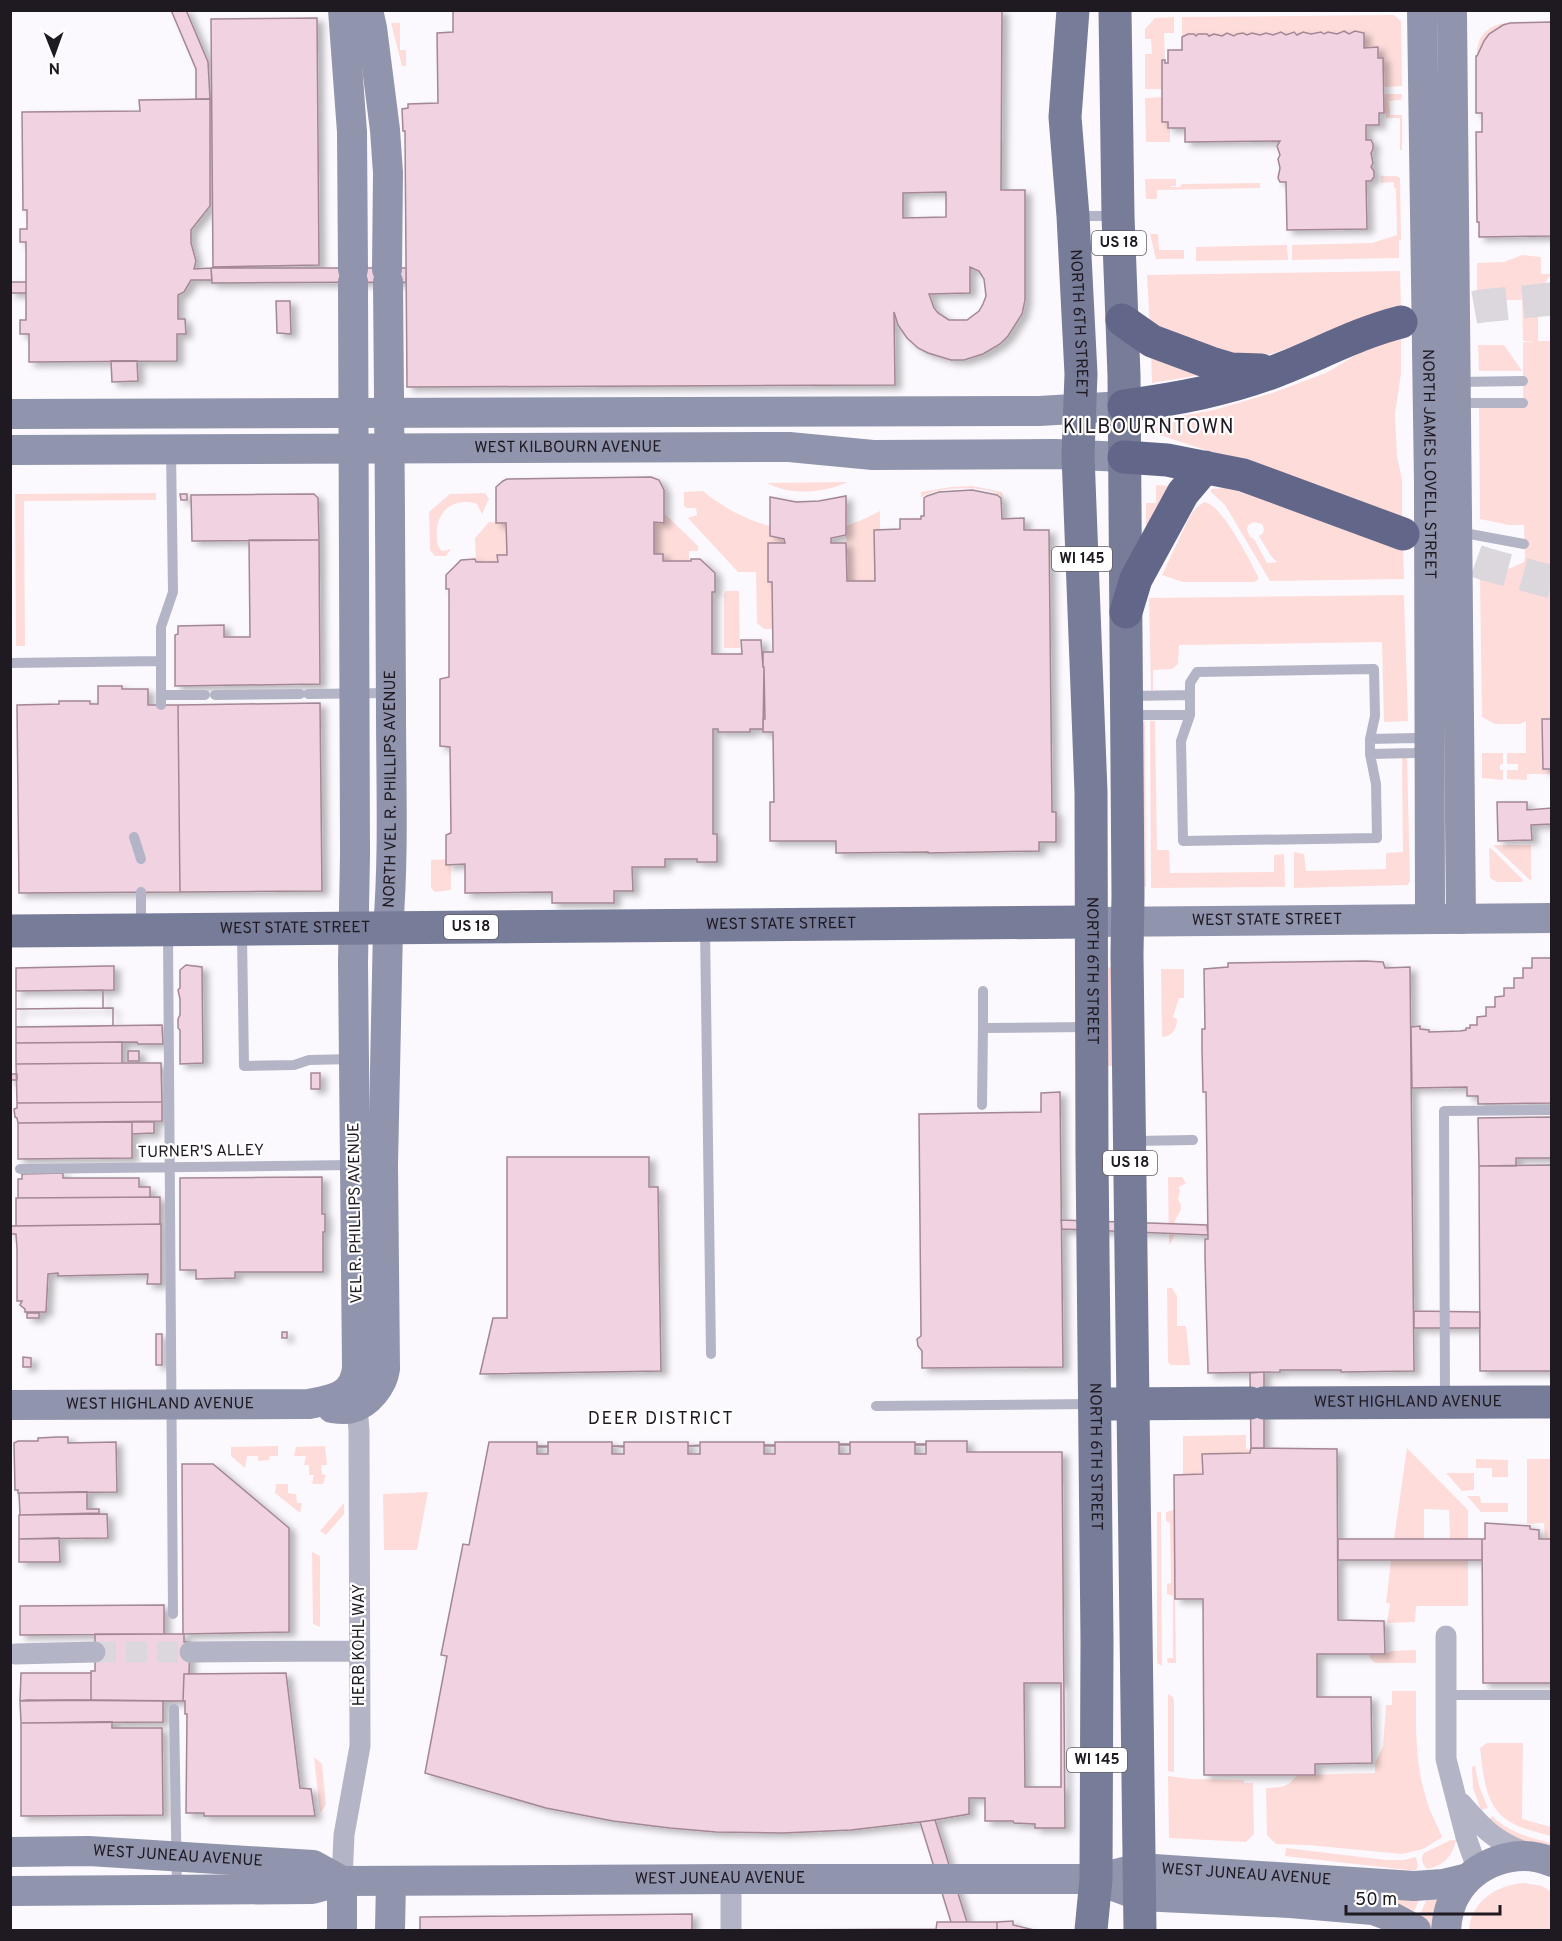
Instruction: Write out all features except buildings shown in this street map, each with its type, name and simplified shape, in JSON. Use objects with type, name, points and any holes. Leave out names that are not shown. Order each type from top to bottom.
[{"type":"highway","points":[[1122,320],[1152,341],[1211,363],[1231,369],[1275,371]]},
{"type":"highway","points":[[1124,406],[1206,393],[1275,371],[1379,327],[1401,322]]},
{"type":"highway","points":[[1100,456],[1167,460],[1243,475],[1403,534]]},
{"type":"highway","points":[[1126,612],[1136,579],[1183,493],[1204,467]]},
{"type":"main road","name":"NORTH 6TH STREET","points":[[1073,10],[1065,117],[1073,216],[1081,374],[1080,409]]},
{"type":"main road","name":"NORTH 6TH STREET","points":[[1115,10],[1124,406],[1100,456],[1090,769],[1095,1404],[1140,1882],[1140,1930]]},
{"type":"main road","points":[[1080,409],[1094,427],[1100,456]]},
{"type":"main road","name":"NORTH 6TH STREET","points":[[1091,1930],[1117,1641],[1132,1404],[1126,612],[1100,456]]},
{"type":"main road","name":"WEST STATE STREET","points":[[10,931],[1091,922]]},
{"type":"main road","name":"WEST HIGHLAND AVENUE","points":[[1095,1404],[1551,1402]]},
{"type":"street","name":"NORTH VEL R. PHILLIPS AVENUE","points":[[343,10],[352,132],[356,693],[373,853],[390,899],[386,1057],[369,1165],[371,1368]]},
{"type":"street","name":"NORTH VEL R. PHILLIPS AVENUE","points":[[354,1059],[353,929],[373,853],[391,693],[388,173],[386,141],[368,10]]},
{"type":"street","name":"NORTH JAMES LOVELL STREET","points":[[1422,10],[1428,421],[1443,521],[1461,919]]},
{"type":"street","name":"NORTH JAMES LOVELL STREET","points":[[1430,919],[1431,744],[1443,521],[1456,392],[1452,14],[1450,10]]},
{"type":"street","points":[[10,414],[1039,411],[1124,406]]},
{"type":"street","points":[[728,412],[729,448]]},
{"type":"street","name":"WEST KILBOURN AVENUE","points":[[10,450],[789,447],[873,455],[1100,456]]},
{"type":"street","name":"WEST STATE STREET","points":[[1091,922],[1551,918]]},
{"type":"street","name":"VEL R. PHILLIPS AVENUE","points":[[354,1059],[369,1165]]},
{"type":"street","points":[[357,1407],[378,1388],[384,1375],[371,1368]]},
{"type":"street","name":"WEST HIGHLAND AVENUE","points":[[309,1404],[340,1396],[355,1380],[371,1368]]},
{"type":"street","name":"WEST HIGHLAND AVENUE","points":[[10,1405],[309,1404],[341,1409],[357,1407]]},
{"type":"street","name":"HERB KOHL WAY","points":[[342,1881],[344,1835],[360,1746],[359,1429],[357,1407]]},
{"type":"street","points":[[1446,1636],[1446,1759],[1473,1874],[1455,1895],[1446,1930]]},
{"type":"street","points":[[190,1653],[360,1651]]},
{"type":"street","points":[[15,1654],[95,1652]]},
{"type":"street","points":[[1455,1796],[1475,1821],[1493,1837],[1507,1845],[1548,1860]]},
{"type":"street","name":"WEST JUNEAU AVENUE","points":[[10,1852],[89,1851],[313,1866],[342,1881]]},
{"type":"street","name":"WEST JUNEAU AVENUE","points":[[10,1891],[312,1889],[342,1881],[731,1879],[1096,1879],[1140,1882],[1414,1886],[1443,1884],[1473,1874],[1503,1858],[1523,1856],[1548,1860]]},
{"type":"street","points":[[731,1879],[731,1930]]},
{"type":"street","points":[[342,1881],[342,1930]]},
{"type":"street","points":[[390,1930],[391,1881]]},
{"type":"street","name":"WEST JUNEAU AVENUE","points":[[1140,1882],[1290,1903],[1373,1910],[1416,1930]]},
{"type":"lane","points":[[1073,216],[1118,216]]},
{"type":"lane","points":[[1428,421],[1433,410],[1443,405],[1456,392],[1523,381]]},
{"type":"lane","points":[[1456,392],[1523,403]]},
{"type":"lane","points":[[171,450],[173,592],[161,627],[161,700],[210,695],[391,693]]},
{"type":"lane","points":[[1443,521],[1524,544]]},
{"type":"lane","points":[[10,663],[161,661]]},
{"type":"lane","points":[[1374,669],[1375,716],[1370,739],[1370,754],[1376,784],[1377,838],[1183,841],[1181,741],[1190,715],[1190,683],[1197,672],[1374,669]]},
{"type":"lane","points":[[1127,706],[1190,695]]},
{"type":"lane","points":[[1127,706],[1190,715]]},
{"type":"lane","points":[[1370,739],[1415,738],[1431,744]]},
{"type":"lane","points":[[1370,754],[1415,753],[1431,744]]},
{"type":"lane","points":[[134,837],[141,859]]},
{"type":"lane","points":[[141,892],[154,931],[170,1167],[174,1614]]},
{"type":"lane","points":[[704,925],[711,1354]]},
{"type":"lane","points":[[242,930],[244,1066],[294,1065],[309,1060],[354,1059]]},
{"type":"lane","points":[[982,992],[982,1105]]},
{"type":"lane","points":[[983,1028],[1092,1027]]},
{"type":"lane","points":[[1445,1403],[1444,1111],[1551,1110]]},
{"type":"lane","points":[[1130,1141],[1193,1140]]},
{"type":"lane","name":"TURNER'S ALLEY","points":[[20,1169],[369,1165]]},
{"type":"lane","name":"WEST HIGHLAND AVENUE","points":[[876,1406],[1095,1404]]},
{"type":"lane","points":[[1446,1695],[1551,1695]]},
{"type":"lane","points":[[174,1709],[177,1891]]},
{"type":"shaded area","points":[[1394,15],[1401,21],[1402,86],[1383,87],[1377,47],[1364,48],[1364,34],[1358,31],[1350,34],[1341,31],[1336,34],[1318,32],[1297,35],[1291,32],[1285,35],[1252,33],[1247,35],[1245,33],[1234,36],[1227,33],[1222,36],[1188,34],[1182,37],[1182,17]]},
{"type":"shaded area","points":[[1174,17],[1174,33],[1164,33],[1165,60],[1162,60],[1162,89],[1145,89],[1145,54],[1152,54],[1151,39],[1145,39],[1145,29],[1155,18]]},
{"type":"shaded area","points":[[391,23],[400,23],[400,50],[406,50],[406,66],[402,66]]},
{"type":"shaded area","points":[[1508,23],[1497,28],[1488,36],[1477,56],[1481,37],[1485,32],[1495,26]]},
{"type":"shaded area","points":[[1383,94],[1402,94],[1401,100],[1389,101],[1390,115],[1402,115],[1402,150],[1400,150],[1400,118],[1386,118]]},
{"type":"shaded area","points":[[1162,97],[1162,122],[1168,122],[1170,142],[1146,142],[1145,98]]},
{"type":"shaded area","points":[[1381,176],[1400,178],[1399,258],[1292,260],[1292,245],[1372,243],[1397,235],[1396,188],[1394,188],[1394,182],[1381,183]]},
{"type":"shaded area","points":[[1145,179],[1176,179],[1176,186],[1171,187],[1180,187],[1182,184],[1260,183],[1260,188],[1157,190],[1157,199],[1146,199]]},
{"type":"shaded area","points":[[1150,234],[1158,234],[1159,250],[1184,250],[1184,259],[1156,259]]},
{"type":"shaded area","points":[[1287,245],[1288,260],[1196,261],[1196,247]]},
{"type":"shaded area","points":[[1522,255],[1541,257],[1541,274],[1551,274],[1537,295],[1542,305],[1538,319],[1538,341],[1552,341],[1551,774],[1527,774],[1527,780],[1507,779],[1507,770],[1518,770],[1518,764],[1507,764],[1507,753],[1526,753],[1526,721],[1520,724],[1495,724],[1482,717],[1480,579],[1483,580],[1524,562],[1525,558],[1524,525],[1509,525],[1480,519],[1479,408],[1523,407],[1523,342],[1535,341],[1523,341],[1522,298],[1521,300],[1477,300],[1477,263],[1504,262]]},
{"type":"shaded area","points":[[1400,271],[1401,309],[1262,357],[1251,359],[1150,330],[1147,275]]},
{"type":"shaded area","points":[[1401,332],[1401,373],[1395,414],[1397,456],[1402,480],[1402,519],[1154,433],[1153,421],[1214,410],[1272,393],[1326,373],[1369,347]]},
{"type":"shaded area","points":[[1478,345],[1504,345],[1522,371],[1479,371]]},
{"type":"shaded area","points":[[1151,351],[1206,374],[1152,383]]},
{"type":"shaded area","points":[[848,482],[818,491],[786,490],[767,483]]},
{"type":"shaded area","points":[[1156,485],[1172,486],[1146,531],[1146,503],[1156,503]]},
{"type":"shaded area","points":[[972,486],[1002,492],[1004,500],[991,491],[970,488],[935,491],[921,498],[921,492]]},
{"type":"shaded area","points":[[1211,489],[1239,489],[1403,549],[1404,579],[1270,581],[1225,505],[1211,492]],"holes":[[[1254,522],[1262,524],[1264,529],[1259,536],[1277,562],[1267,563],[1247,530],[1248,525]]]},
{"type":"shaded area","points":[[703,491],[735,512],[770,526],[770,536],[784,539],[785,543],[768,544],[768,582],[772,582],[772,629],[764,629],[757,623],[756,572],[738,572],[688,518],[697,515],[696,508],[684,506],[684,492]]},
{"type":"shaded area","points":[[156,493],[156,500],[24,501],[25,646],[16,646],[15,494]]},
{"type":"shaded area","points":[[485,493],[489,499],[482,514],[477,504],[460,502],[442,514],[437,529],[438,544],[442,551],[451,549],[446,556],[435,556],[430,550],[429,512],[450,494]]},
{"type":"shaded area","points":[[1204,502],[1211,505],[1226,521],[1248,557],[1258,580],[1254,582],[1183,582],[1162,575],[1190,516]]},
{"type":"shaded area","points":[[880,511],[880,529],[874,530],[875,581],[847,581],[846,526]]},
{"type":"shaded area","points":[[664,513],[698,546],[698,551],[689,551],[689,561],[663,561],[663,554],[654,554],[654,522],[664,522]]},
{"type":"shaded area","points":[[489,522],[506,523],[507,555],[498,555],[498,562],[476,562],[475,538]]},
{"type":"shaded area","points":[[726,591],[739,591],[740,648],[724,648],[724,594]]},
{"type":"shaded area","points":[[1404,595],[1408,721],[1384,722],[1382,642],[1179,645],[1178,664],[1172,669],[1153,670],[1153,690],[1151,691],[1149,598]]},
{"type":"shaded area","points":[[1145,721],[1146,887],[1143,887],[1140,724]]},
{"type":"shaded area","points":[[1150,721],[1155,721],[1157,850],[1169,850],[1170,873],[1274,872],[1274,855],[1284,854],[1285,887],[1151,888]]},
{"type":"shaded area","points":[[1482,753],[1503,753],[1503,764],[1500,765],[1500,770],[1503,770],[1503,780],[1482,778]]},
{"type":"shaded area","points":[[1402,758],[1407,758],[1410,882],[1407,885],[1294,888],[1294,852],[1304,854],[1306,871],[1386,869],[1386,853],[1403,852]]},
{"type":"shaded area","points":[[1493,845],[1531,845],[1531,881],[1530,880]]},
{"type":"shaded area","points":[[1489,848],[1523,880],[1522,882],[1497,882],[1490,878]]},
{"type":"shaded area","points":[[451,859],[451,890],[435,892],[431,888],[431,860]]},
{"type":"shaded area","points":[[1114,967],[1115,1066],[1106,1066],[1104,968]]},
{"type":"shaded area","points":[[1161,969],[1184,969],[1184,998],[1179,998],[1173,1017],[1177,1019],[1176,1026],[1166,1037],[1162,1037]]},
{"type":"shaded area","points":[[1168,1177],[1182,1177],[1186,1183],[1179,1187],[1178,1199],[1181,1208],[1169,1245]]},
{"type":"shaded area","points":[[1167,1288],[1172,1288],[1177,1296],[1177,1326],[1186,1326],[1190,1365],[1171,1365],[1168,1362]]},
{"type":"shaded area","points":[[1246,1435],[1246,1449],[1250,1450],[1250,1453],[1203,1454],[1203,1474],[1183,1474],[1183,1436]]},
{"type":"shaded area","points":[[278,1446],[278,1456],[270,1456],[269,1460],[258,1461],[258,1456],[247,1456],[245,1468],[231,1456],[231,1447]]},
{"type":"shaded area","points":[[325,1446],[327,1465],[321,1465],[322,1474],[326,1475],[323,1484],[312,1484],[314,1475],[309,1475],[309,1465],[304,1465],[306,1456],[294,1456],[296,1447]]},
{"type":"shaded area","points":[[1407,1448],[1468,1510],[1468,1539],[1450,1539],[1449,1510],[1424,1509],[1424,1539],[1394,1539]]},
{"type":"shaded area","points":[[1476,1459],[1508,1460],[1508,1477],[1492,1477],[1492,1468],[1476,1468]]},
{"type":"shaded area","points":[[1527,1459],[1551,1459],[1551,1539],[1545,1539],[1544,1523],[1527,1524]]},
{"type":"shaded area","points":[[1446,1473],[1474,1473],[1474,1490],[1462,1491]]},
{"type":"shaded area","points":[[276,1484],[288,1484],[288,1493],[296,1494],[297,1503],[302,1503],[300,1513],[275,1493]]},
{"type":"shaded area","points":[[428,1492],[417,1550],[384,1550],[383,1494]]},
{"type":"shaded area","points":[[1467,1496],[1480,1496],[1481,1503],[1508,1503],[1508,1512],[1481,1512]]},
{"type":"shaded area","points":[[344,1503],[344,1514],[326,1535],[320,1531]]},
{"type":"shaded area","points":[[1174,1510],[1176,1663],[1168,1663],[1167,1658],[1173,1658],[1173,1596],[1167,1594],[1167,1584],[1171,1583],[1170,1523],[1166,1521],[1166,1512]]},
{"type":"shaded area","points":[[1157,1512],[1161,1512],[1162,1666],[1157,1663]]},
{"type":"shaded area","points":[[312,1552],[320,1556],[320,1627],[313,1624]]},
{"type":"shaded area","points":[[1391,1560],[1468,1560],[1468,1606],[1416,1606],[1415,1622],[1387,1623],[1390,1603],[1386,1603]]},
{"type":"shaded area","points":[[1416,1650],[1416,1663],[1375,1663],[1369,1655],[1392,1651]]},
{"type":"shaded area","points":[[1392,1691],[1416,1691],[1417,1745],[1422,1785],[1442,1837],[1423,1849],[1402,1854],[1276,1844],[1267,1835],[1266,1788],[1284,1786],[1297,1775],[1375,1773],[1375,1763],[1383,1746],[1386,1705],[1392,1705]]},
{"type":"shaded area","points":[[1168,1694],[1173,1697],[1174,1702],[1174,1772],[1168,1771]]},
{"type":"shaded area","points":[[1487,1743],[1523,1743],[1522,1819],[1551,1827],[1551,1836],[1514,1824],[1503,1817],[1492,1803],[1486,1785],[1480,1748]]},
{"type":"shaded area","points":[[314,1757],[322,1764],[326,1805],[320,1813]]},
{"type":"shaded area","points":[[1475,1766],[1479,1786],[1488,1808],[1481,1810],[1473,1788],[1472,1767]]},
{"type":"shaded area","points":[[1168,1776],[1244,1780],[1244,1783],[1253,1783],[1254,1834],[1246,1842],[1169,1838]]},
{"type":"shaded area","points":[[1492,1816],[1512,1830],[1551,1843],[1551,1848],[1511,1839],[1488,1820]]},
{"type":"shaded area","points":[[1451,1840],[1456,1840],[1450,1855],[1442,1863],[1427,1869],[1422,1862],[1424,1853]]},
{"type":"shaded area","points":[[1286,1848],[1386,1860],[1416,1857],[1418,1866],[1416,1870],[1408,1870],[1285,1856]]},
{"type":"shaded area","points":[[1524,1883],[1542,1886],[1551,1892],[1551,1930],[1469,1930],[1475,1911],[1487,1896],[1504,1887]]},
{"type":"shaded area","points":[[1442,1897],[1434,1929],[1419,1917],[1427,1899]]},
{"type":"shaded area","points":[[1378,1898],[1419,1900],[1413,1914]]},
{"type":"tunnel","points":[[1426,316],[1482,306],[1552,299]]},
{"type":"tunnel","points":[[1430,544],[1485,564],[1552,582]]},
{"type":"tunnel","points":[[95,1652],[190,1652]]},
{"type":"district","name":"KILBOURNTOWN","points":[[1149,428]]},
{"type":"district","name":"DEER DISTRICT","points":[[661,1419]]}]
